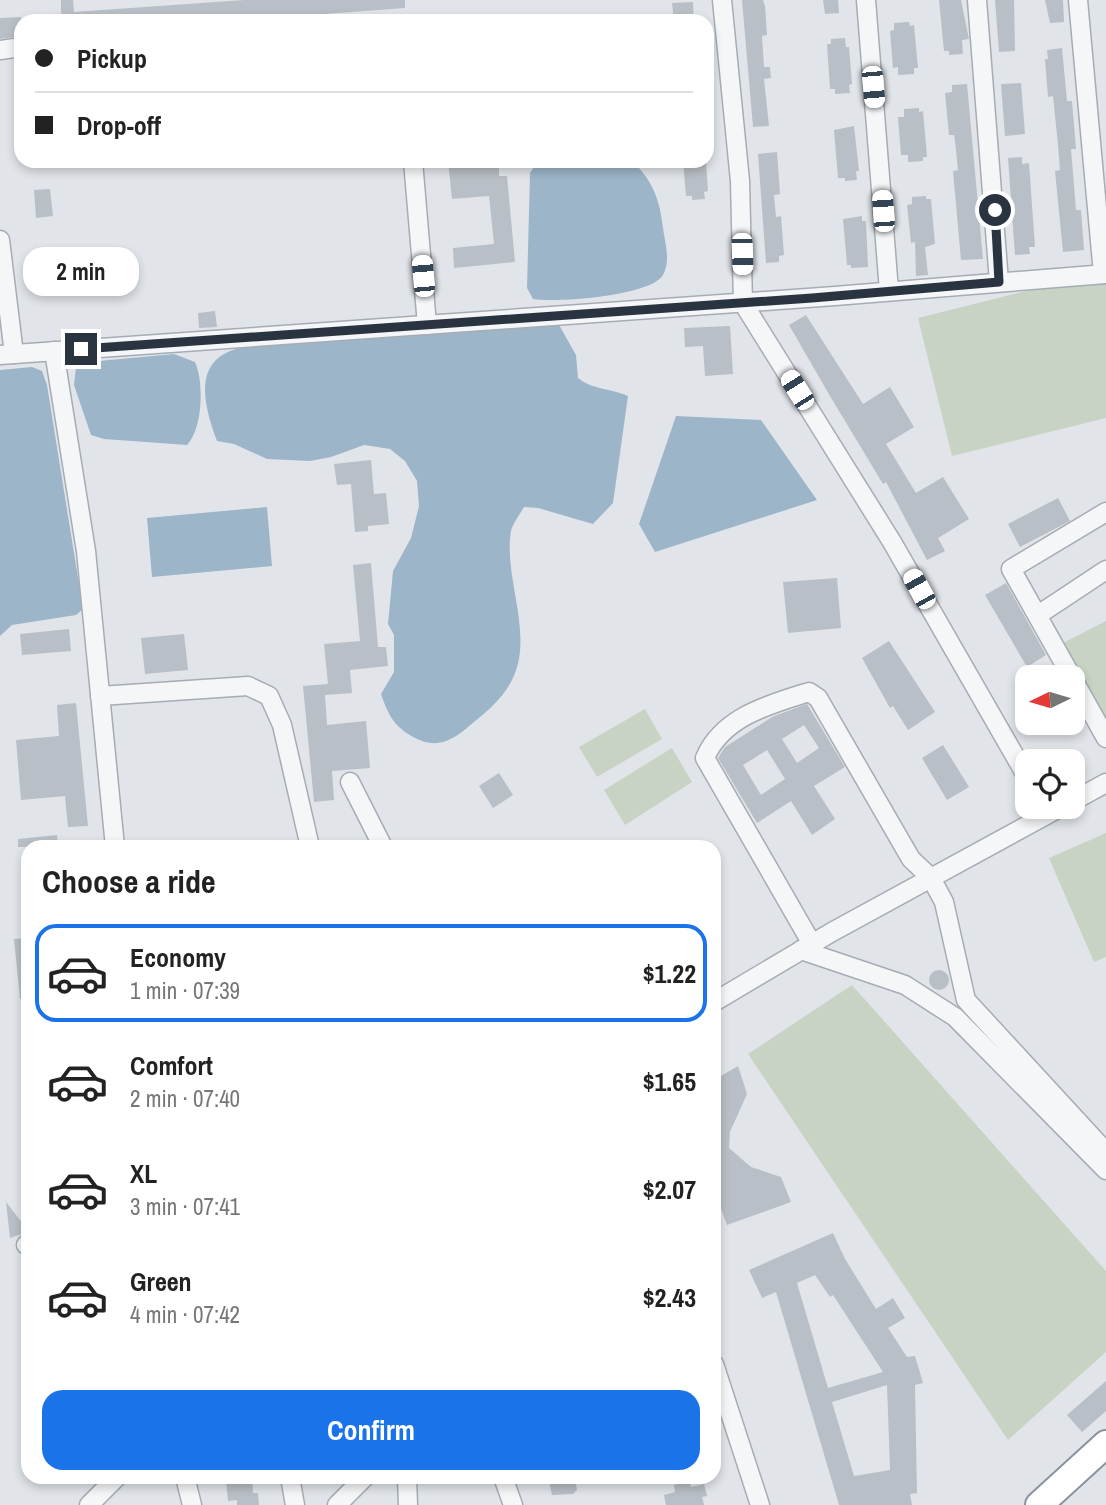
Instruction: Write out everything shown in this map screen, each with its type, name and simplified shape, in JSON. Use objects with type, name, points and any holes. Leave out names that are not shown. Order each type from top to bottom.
[{"type":"highway","points":[[1039,1505],[1106,1444]]},
{"type":"highway","points":[[1060,1505],[1106,1463]]},
{"type":"street","points":[[722,0],[740,181],[743,303],[892,541],[1015,756]]},
{"type":"street","points":[[866,0],[889,291]]},
{"type":"street","points":[[977,0],[999,282]]},
{"type":"street","points":[[0,240],[7,354],[743,303],[1105,274],[1078,0]]},
{"type":"street","points":[[414,168],[427,325]]},
{"type":"street","points":[[54,351],[86,551],[114,840]]},
{"type":"street","points":[[1106,512],[1011,569],[1106,738]]},
{"type":"street","points":[[1038,615],[1106,570]]},
{"type":"street","points":[[100,696],[248,686],[269,696],[282,725],[308,840]]},
{"type":"street","points":[[1106,1152],[966,1000],[944,902],[931,878],[911,859],[818,698],[809,692],[756,709],[712,740],[705,758],[807,947],[905,985],[955,1017],[1106,1170]]},
{"type":"street","points":[[350,782],[379,840]]},
{"type":"street","points":[[1085,794],[1106,783]]},
{"type":"street","points":[[721,998],[1034,819]]},
{"type":"street","points":[[721,1385],[760,1505]]},
{"type":"street","points":[[93,1503],[111,1484]]},
{"type":"street","points":[[187,1484],[192,1505]]},
{"type":"street","points":[[291,1484],[295,1505]]},
{"type":"street","points":[[337,1505],[358,1484]]},
{"type":"street","points":[[408,1505],[411,1484]]},
{"type":"street","points":[[506,1484],[513,1505]]},
{"type":"green space","points":[[1106,271],[1106,418],[952,456],[918,318]]},
{"type":"green space","points":[[1106,621],[1106,733],[1085,698],[1085,665],[1066,665],[1055,647]]},
{"type":"green space","points":[[645,709],[662,739],[597,777],[579,747]]},
{"type":"green space","points":[[672,748],[692,782],[625,825],[604,790]]},
{"type":"green space","points":[[1106,833],[1106,957],[1094,962],[1049,858]]},
{"type":"green space","points":[[852,985],[1106,1271],[1106,1352],[1008,1440],[748,1054]]},
{"type":"water","points":[[533,168],[639,168],[650,183],[660,209],[667,258],[663,275],[655,282],[623,293],[581,299],[533,299],[527,288],[530,173]]},
{"type":"water","points":[[558,323],[576,355],[578,378],[590,385],[628,396],[613,503],[593,524],[538,508],[524,507],[511,531],[511,568],[520,625],[518,663],[512,680],[493,706],[456,736],[437,743],[423,741],[397,725],[381,694],[394,672],[394,635],[388,624],[393,571],[411,538],[419,506],[417,481],[405,461],[390,449],[364,445],[331,457],[310,461],[267,459],[234,444],[217,441],[208,411],[205,382],[216,360],[228,352],[245,347]]},
{"type":"water","points":[[174,354],[195,362],[200,381],[199,417],[187,445],[104,439],[91,435],[74,385],[76,367],[88,362]]},
{"type":"water","points":[[32,367],[42,371],[47,385],[83,609],[76,615],[12,625],[0,636],[0,370]]},
{"type":"water","points":[[676,416],[761,420],[817,500],[655,552],[639,524]]},
{"type":"water","points":[[267,507],[272,566],[152,577],[147,518]]},
{"type":"building","points":[[61,0],[73,0],[74,12],[244,0],[405,0],[405,8],[324,14],[61,14]]},
{"type":"building","points":[[742,0],[763,0],[765,6],[767,35],[762,36],[764,67],[770,67],[771,78],[764,79],[769,126],[753,127]]},
{"type":"building","points":[[823,0],[838,0],[839,13],[825,14]]},
{"type":"building","points":[[939,0],[961,0],[969,39],[962,40],[963,54],[949,55],[949,51],[944,51]]},
{"type":"building","points":[[995,0],[1014,0],[1015,51],[999,52]]},
{"type":"building","points":[[1045,0],[1063,0],[1064,22],[1050,23]]},
{"type":"building","points":[[693,2],[694,14],[673,14],[672,3]]},
{"type":"building","points":[[14,17],[14,37],[0,39],[0,18]]},
{"type":"building","points":[[909,22],[910,26],[914,25],[918,68],[914,68],[914,74],[898,75],[898,67],[893,68],[890,31],[894,30],[894,23]]},
{"type":"building","points":[[845,38],[846,47],[849,47],[852,84],[849,85],[850,93],[835,94],[835,89],[830,89],[827,44],[831,44],[831,39]]},
{"type":"building","points":[[1062,48],[1067,101],[1072,101],[1076,149],[1071,149],[1076,210],[1081,210],[1084,250],[1063,252],[1055,171],[1060,170],[1058,145],[1053,96],[1048,97],[1045,59],[1048,59],[1047,50]]},
{"type":"building","points":[[1021,83],[1025,134],[1005,136],[1001,84]]},
{"type":"building","points":[[967,84],[983,259],[961,260],[953,171],[958,170],[954,135],[949,135],[945,93],[952,92],[952,85]]},
{"type":"building","points":[[919,108],[919,112],[923,111],[927,157],[923,157],[923,161],[908,162],[908,155],[901,155],[898,117],[904,117],[904,109]]},
{"type":"building","points":[[854,126],[859,171],[856,171],[857,180],[845,181],[845,178],[838,178],[834,130]]},
{"type":"building","points":[[777,152],[780,194],[774,195],[776,217],[781,216],[784,255],[779,256],[779,262],[766,263],[758,154]]},
{"type":"building","points":[[1022,157],[1022,164],[1029,163],[1035,247],[1029,247],[1030,254],[1015,255],[1008,158]]},
{"type":"building","points":[[449,168],[499,168],[499,176],[507,176],[515,262],[454,268],[453,248],[494,244],[489,196],[452,199]]},
{"type":"building","points":[[684,168],[706,168],[708,191],[704,192],[705,199],[692,200],[692,196],[686,196]]},
{"type":"building","points":[[50,189],[53,216],[36,218],[34,190]]},
{"type":"building","points":[[926,196],[926,199],[931,199],[935,244],[925,247],[928,275],[916,276],[915,242],[911,243],[907,205],[912,204],[912,197]]},
{"type":"building","points":[[862,216],[862,221],[866,221],[868,267],[851,268],[851,265],[847,265],[843,219]]},
{"type":"building","points":[[54,270],[56,287],[45,288],[43,271]]},
{"type":"building","points":[[215,311],[217,327],[199,328],[198,313]]},
{"type":"building","points":[[806,315],[863,404],[890,387],[914,427],[886,444],[916,493],[943,477],[969,519],[938,538],[945,551],[927,560],[886,482],[883,484],[830,396],[789,325]]},
{"type":"building","points":[[730,326],[733,374],[705,376],[703,346],[685,347],[684,328]]},
{"type":"building","points":[[371,460],[374,494],[386,493],[389,524],[368,526],[368,531],[355,532],[351,484],[337,485],[334,464]]},
{"type":"building","points":[[1058,498],[1070,521],[1020,547],[1008,524]]},
{"type":"building","points":[[371,563],[378,647],[386,647],[388,666],[350,670],[352,693],[325,695],[327,725],[366,721],[370,768],[332,771],[334,800],[314,802],[303,686],[328,684],[324,644],[360,641],[353,565]]},
{"type":"building","points":[[837,578],[841,628],[788,633],[783,582]]},
{"type":"building","points":[[1006,583],[1046,655],[1026,665],[985,595]]},
{"type":"building","points":[[69,629],[71,651],[22,655],[20,634]]},
{"type":"building","points":[[184,634],[188,670],[145,674],[141,638]]},
{"type":"building","points":[[889,641],[935,712],[908,730],[893,706],[890,708],[862,658]]},
{"type":"building","points":[[76,703],[88,826],[68,827],[65,796],[21,800],[16,740],[59,736],[57,705]]},
{"type":"building","points":[[807,704],[845,767],[814,786],[835,819],[812,835],[791,801],[757,823],[718,758],[725,747],[774,716]],"holes":[[[804,725],[819,748],[797,763],[782,739]],[[767,750],[785,779],[761,795],[743,765]]]},
{"type":"building","points":[[943,745],[969,787],[947,800],[922,758]]},
{"type":"building","points":[[499,773],[513,795],[493,808],[479,786]]},
{"type":"building","points":[[57,835],[57,840],[21,840],[21,847],[18,847],[18,839]]},
{"type":"building","points":[[21,938],[21,999],[20,999],[14,939]]},
{"type":"building","points":[[939,970],[946,973],[949,980],[946,987],[939,990],[932,987],[929,980],[932,973]]},
{"type":"building","points":[[738,1066],[747,1094],[730,1132],[729,1148],[751,1167],[781,1177],[791,1202],[727,1225],[721,1209],[721,1076]]},
{"type":"building","points":[[6,1202],[21,1221],[21,1234],[10,1238]]},
{"type":"building","points":[[833,1233],[845,1259],[876,1309],[893,1298],[905,1318],[888,1328],[907,1357],[915,1356],[923,1383],[915,1385],[917,1493],[910,1494],[912,1505],[839,1505],[776,1292],[762,1298],[749,1270]],"holes":[[[815,1275],[830,1297],[833,1295],[883,1372],[828,1388],[797,1283]],[[887,1385],[890,1470],[854,1476],[832,1402]]]},
{"type":"building","points":[[1106,1381],[1106,1411],[1082,1432],[1067,1415]]},
{"type":"building","points":[[226,1484],[252,1484],[253,1493],[258,1493],[259,1505],[237,1505],[237,1500],[228,1501]]},
{"type":"building","points":[[550,1484],[576,1484],[577,1490],[573,1494],[552,1495]]},
{"type":"building","points":[[690,1484],[691,1487],[704,1484],[707,1496],[702,1497],[704,1505],[666,1505],[664,1495],[675,1492],[674,1485]]},
{"type":"route","points":[[81,349],[812,298],[999,282],[995,210]]}]
